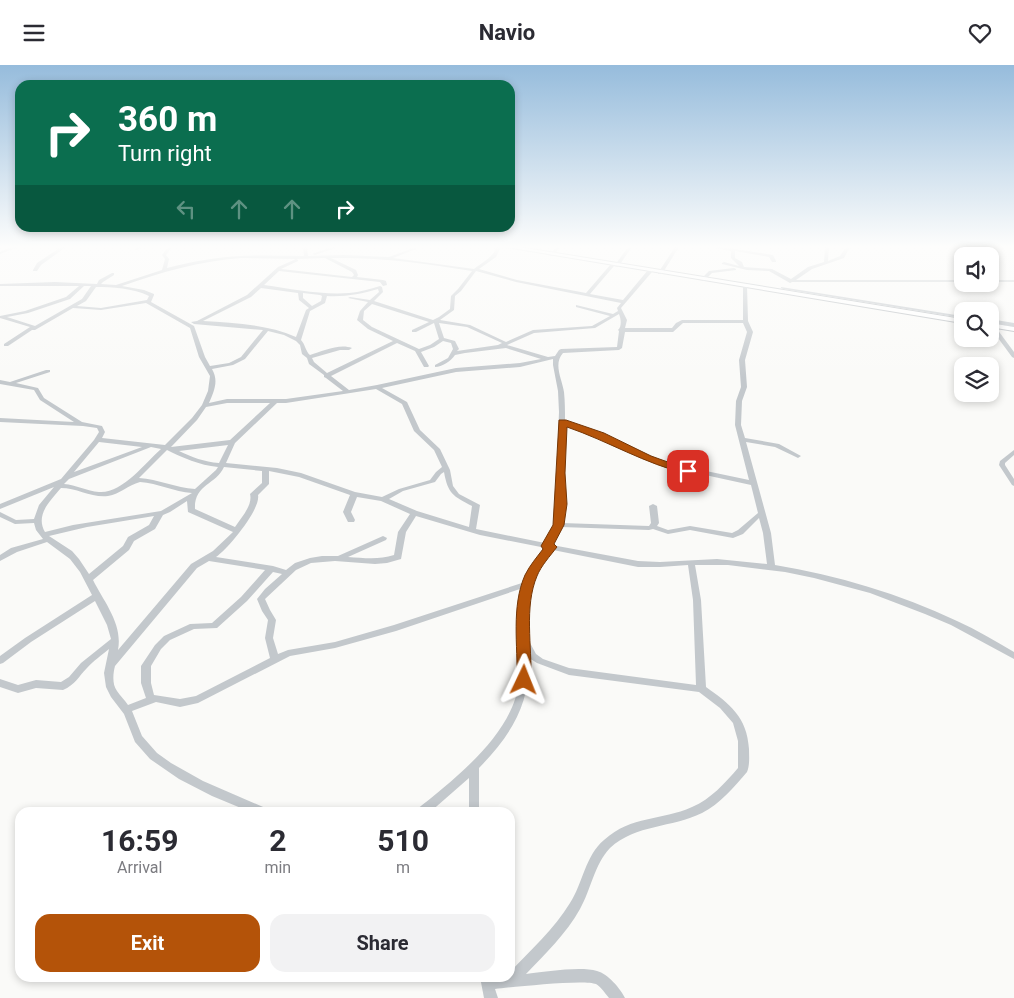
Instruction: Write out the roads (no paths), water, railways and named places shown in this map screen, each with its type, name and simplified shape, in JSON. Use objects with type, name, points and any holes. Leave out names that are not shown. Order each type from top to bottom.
[{"type":"main road","points":[[785,291],[954,318]]},
{"type":"main road","points":[[999,326],[1014,329]]},
{"type":"street","points":[[1,317],[26,313],[68,298],[76,291]]},
{"type":"street","points":[[6,345],[73,307],[84,300],[92,291]]},
{"type":"street","points":[[73,307],[101,309],[148,301],[152,295],[149,292],[139,291]]},
{"type":"street","points":[[192,323],[234,305],[255,291]]},
{"type":"street","points":[[296,291],[371,302],[435,321],[468,326],[503,345],[548,359]]},
{"type":"street","points":[[300,291],[301,299],[311,307]]},
{"type":"street","points":[[338,296],[360,294],[370,291]]},
{"type":"street","points":[[381,291],[362,311],[360,320],[364,325],[418,351],[426,366]]},
{"type":"street","points":[[414,331],[435,321],[452,309],[453,296],[461,291]]},
{"type":"street","points":[[569,291],[624,302]]},
{"type":"street","points":[[588,294],[591,291]]},
{"type":"street","points":[[206,405],[227,401],[275,401],[377,387],[456,370],[520,365],[556,357],[561,351],[619,348],[624,320],[619,308],[634,291]]},
{"type":"street","points":[[745,291],[746,321],[750,332],[742,360],[744,387],[738,411],[738,425],[752,483],[767,533],[771,567]]},
{"type":"street","points":[[298,340],[311,307],[322,302],[324,295]]},
{"type":"street","points":[[148,301],[148,303],[192,323],[266,330],[298,340],[304,347],[305,354],[309,357],[311,363],[347,391]]},
{"type":"street","points":[[578,306],[613,315]]},
{"type":"street","points":[[454,354],[503,345],[533,332],[593,327],[620,312]]},
{"type":"street","points":[[1,317],[32,325],[33,329]]},
{"type":"street","points":[[435,321],[442,339]]},
{"type":"street","points":[[621,330],[673,330],[678,323],[691,321],[746,321]]},
{"type":"street","points":[[63,481],[73,486],[105,494],[114,493],[133,481],[168,448],[206,405],[214,385],[213,376],[202,357],[192,323]]},
{"type":"street","points":[[999,324],[1014,325]]},
{"type":"street","points":[[208,368],[235,362],[244,357],[250,347],[266,330]]},
{"type":"street","points":[[999,335],[1014,355]]},
{"type":"street","points":[[418,351],[432,346],[442,339]]},
{"type":"street","points":[[437,366],[450,359],[456,349],[453,342],[442,339]]},
{"type":"street","points":[[326,376],[396,341]]},
{"type":"street","points":[[309,357],[340,348],[349,348]]},
{"type":"street","points":[[428,807],[454,786],[474,765],[508,723],[518,704],[524,680],[525,641],[522,611],[528,584],[559,525],[563,422],[556,357]]},
{"type":"street","points":[[11,383],[48,371]]},
{"type":"street","points":[[0,382],[36,389],[42,399],[83,424]]},
{"type":"street","points":[[377,387],[405,403],[418,431],[437,449],[446,468],[450,486],[457,495],[476,505],[477,513],[472,531]]},
{"type":"street","points":[[0,558],[14,550],[73,525],[122,521],[160,513],[195,493],[214,477],[223,466],[232,442],[275,401]]},
{"type":"street","points":[[0,420],[83,424],[100,427],[102,432],[98,440],[38,513],[38,528],[75,560],[97,596],[112,627],[115,640],[109,673],[113,695],[127,709],[137,738],[146,749],[170,767],[192,780],[253,807]]},
{"type":"street","points":[[563,422],[601,435],[666,465],[752,483]]},
{"type":"street","points":[[742,439],[777,445],[798,455]]},
{"type":"street","points":[[98,440],[168,448],[232,442]]},
{"type":"street","points":[[0,507],[151,445]]},
{"type":"street","points":[[168,448],[190,459],[223,466],[265,469],[301,475],[354,494],[384,499],[414,513],[472,531],[638,564],[663,566],[691,562],[728,562],[771,567],[846,585],[927,611],[956,623],[1014,656]]},
{"type":"street","points":[[1014,452],[1002,462],[1014,485]]},
{"type":"street","points":[[384,499],[401,490],[433,481],[438,473],[446,468]]},
{"type":"street","points":[[110,664],[194,566],[208,558],[237,531],[252,506],[254,494],[266,484],[265,469]]},
{"type":"street","points":[[133,481],[148,481],[171,489],[195,493]]},
{"type":"street","points":[[195,493],[190,504],[191,510],[237,531]]},
{"type":"street","points":[[351,521],[347,512],[354,494]]},
{"type":"street","points":[[653,506],[653,527]]},
{"type":"street","points":[[88,580],[126,548],[132,539],[152,527],[160,513]]},
{"type":"street","points":[[275,658],[270,638],[273,622],[262,605],[261,599],[266,592],[297,565],[308,561],[339,558],[385,560],[398,557],[402,532],[414,513]]},
{"type":"street","points":[[559,525],[653,527],[668,532],[690,529],[733,536],[738,535],[749,522],[761,513]]},
{"type":"street","points":[[0,514],[15,521],[38,521]]},
{"type":"street","points":[[339,558],[382,538]]},
{"type":"street","points":[[208,558],[288,573]]},
{"type":"street","points":[[691,562],[697,607],[701,689]]},
{"type":"street","points":[[151,699],[146,683],[146,666],[158,647],[167,638],[193,626],[216,625],[273,569]]},
{"type":"street","points":[[127,709],[151,699],[160,698],[180,703],[198,699],[243,677],[275,658],[396,629],[528,584]]},
{"type":"street","points":[[0,661],[28,640],[97,596]]},
{"type":"street","points":[[0,683],[18,689],[36,684],[66,685],[84,665],[115,640]]},
{"type":"street","points":[[515,975],[575,906],[593,863],[606,845],[627,829],[646,822],[697,810],[712,801],[743,769],[742,745],[737,720],[725,706],[701,689],[569,671],[540,661],[534,656],[525,641]]},
{"type":"street","points":[[474,765],[474,807]]},
{"type":"street","points":[[515,981],[578,976],[596,977],[606,983],[618,998]]},
{"type":"street","points":[[487,982],[490,997]]}]
